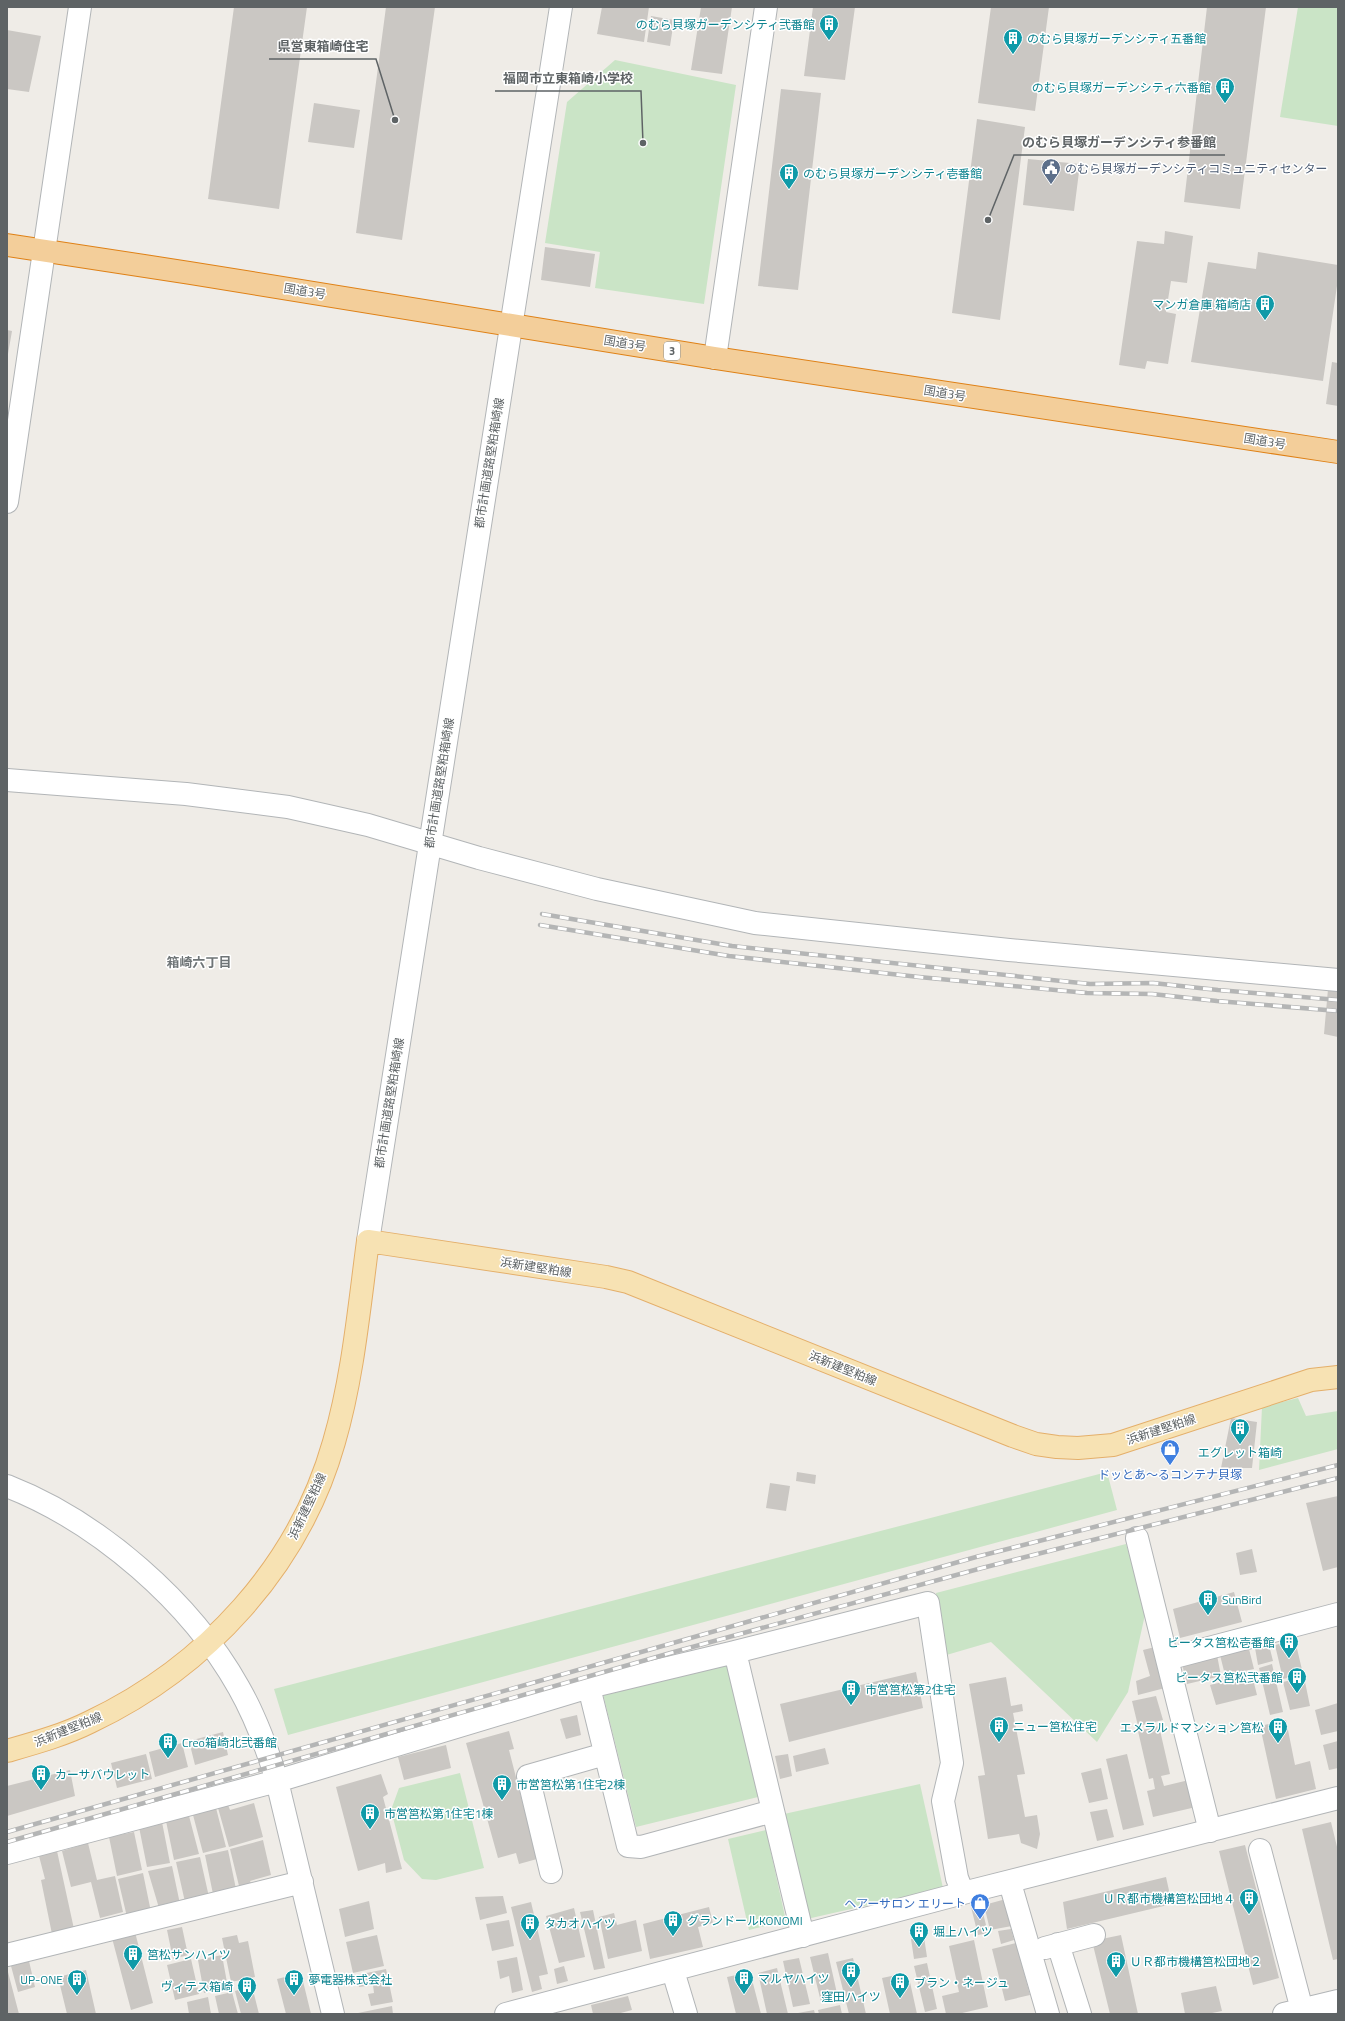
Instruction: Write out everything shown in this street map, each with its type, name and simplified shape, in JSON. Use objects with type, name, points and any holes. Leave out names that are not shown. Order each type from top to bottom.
[{"type":"highway","name":"国道3号","points":[[7,245],[510,324],[715,358],[1338,452]]},
{"type":"main road","name":"浜新建堅粕線","points":[[7,1751],[39,1742],[89,1723],[132,1700],[171,1673],[209,1642],[240,1612],[262,1586],[282,1556],[320,1484],[334,1443],[345,1400],[354,1351],[368,1241],[606,1277],[628,1282],[1013,1436],[1036,1444],[1057,1447],[1078,1448],[1113,1445],[1310,1380],[1338,1377]]},
{"type":"street","points":[[7,502],[39,297],[43,250],[80,7]]},
{"type":"street","name":"都市計画道路堅粕箱崎線","points":[[368,1241],[510,324],[561,7]]},
{"type":"street","points":[[715,358],[766,7]]},
{"type":"street","points":[[7,780],[186,794],[253,801],[368,825],[597,889],[755,923],[1009,950],[1338,980]]},
{"type":"street","points":[[7,1486],[27,1494],[78,1522],[130,1560],[170,1598],[209,1642],[239,1688],[254,1716],[266,1746],[277,1781],[333,2014]]},
{"type":"street","points":[[1137,1538],[1210,1831]]},
{"type":"street","points":[[7,1853],[277,1781],[588,1687],[735,1652],[928,1603],[952,1763],[942,1800],[957,1878],[963,1893]]},
{"type":"street","points":[[1167,1659],[1338,1614]]},
{"type":"street","points":[[735,1652],[803,1936]]},
{"type":"street","points":[[588,1687],[628,1846],[641,1847],[773,1811]]},
{"type":"street","points":[[550,1872],[528,1776],[605,1754]]},
{"type":"street","points":[[506,2014],[963,1893],[1010,1883],[1338,1798]]},
{"type":"street","points":[[1260,1850],[1293,2012],[1332,2006]]},
{"type":"street","points":[[7,1955],[302,1882]]},
{"type":"street","points":[[1010,1883],[1048,2014]]},
{"type":"street","points":[[1030,1951],[1094,1935]]},
{"type":"street","points":[[1058,1944],[1080,2014]]},
{"type":"street","points":[[673,1971],[686,2014]]},
{"type":"green space","points":[[1298,7],[1338,7],[1338,126],[1280,117]]},
{"type":"green space","points":[[615,60],[736,85],[704,304],[595,288],[600,252],[545,243],[567,102]]},
{"type":"green space","points":[[1298,1398],[1306,1416],[1338,1411],[1338,1449],[1259,1470],[1262,1407]]},
{"type":"green space","points":[[1107,1472],[1117,1510],[288,1735],[274,1689]]},
{"type":"green space","points":[[1126,1544],[1146,1610],[1128,1692],[1097,1742],[991,1642],[943,1656],[936,1593]]},
{"type":"green space","points":[[729,1659],[758,1797],[636,1827],[602,1690]]},
{"type":"green space","points":[[460,1773],[484,1868],[436,1880],[422,1879],[404,1860],[391,1810],[399,1788]]},
{"type":"green space","points":[[920,1784],[943,1888],[807,1919],[784,1814]]},
{"type":"green space","points":[[766,1830],[786,1921],[749,1930],[728,1839]]},
{"type":"building","points":[[234,7],[307,7],[279,209],[208,199]]},
{"type":"building","points":[[386,7],[435,7],[402,240],[356,233]]},
{"type":"building","points":[[602,7],[649,7],[644,42],[597,34]]},
{"type":"building","points":[[701,7],[732,7],[722,74],[691,70]]},
{"type":"building","name":"のむら貝塚ガーデンシティ弐番館","points":[[813,7],[855,7],[845,80],[804,76]]},
{"type":"building","name":"のむら貝塚ガーデンシティ五番館","points":[[991,7],[1049,7],[1035,111],[978,103]]},
{"type":"building","name":"のむら貝塚ガーデンシティ六番館","points":[[1207,7],[1266,7],[1240,209],[1184,202]]},
{"type":"building","points":[[651,16],[674,20],[670,46],[647,42]]},
{"type":"building","points":[[7,30],[41,36],[29,92],[7,89]]},
{"type":"building","name":"のむら貝塚ガーデンシティ壱番館","points":[[781,89],[821,93],[798,290],[758,286]]},
{"type":"building","points":[[314,103],[360,110],[354,148],[308,142]]},
{"type":"building","points":[[977,119],[1025,127],[1000,320],[952,313]]},
{"type":"building","name":"のむら貝塚ガーデンシティコミュニティセンター","points":[[1028,159],[1080,164],[1074,211],[1023,205]]},
{"type":"building","points":[[1165,231],[1193,236],[1187,283],[1171,281],[1166,312],[1176,314],[1168,364],[1147,361],[1145,369],[1119,365],[1137,241],[1164,244]]},
{"type":"building","points":[[545,247],[595,254],[590,287],[541,280]]},
{"type":"building","name":"マンガ倉庫 箱崎店","points":[[1258,252],[1338,265],[1338,279],[1323,381],[1191,362],[1208,262],[1256,269]]},
{"type":"building","points":[[7,330],[12,331],[8,354],[7,354]]},
{"type":"building","points":[[1332,362],[1338,363],[1338,406],[1326,404]]},
{"type":"building","points":[[1328,989],[1338,990],[1338,1037],[1324,1034]]},
{"type":"building","name":"エグレット箱崎","points":[[1231,1418],[1257,1422],[1252,1468],[1221,1468]]},
{"type":"building","points":[[797,1472],[816,1475],[815,1484],[796,1481]]},
{"type":"building","points":[[770,1483],[790,1486],[786,1511],[766,1508]]},
{"type":"building","points":[[1338,1496],[1338,1567],[1323,1571],[1306,1503]]},
{"type":"building","points":[[1252,1549],[1257,1572],[1240,1575],[1236,1553]]},
{"type":"building","name":"SunBird","points":[[1234,1592],[1242,1622],[1180,1638],[1173,1609]]},
{"type":"building","name":"ビータス筥松壱番館","points":[[1295,1640],[1303,1674],[1283,1679],[1275,1645]]},
{"type":"building","points":[[1269,1645],[1273,1661],[1258,1665],[1255,1648]]},
{"type":"building","points":[[1155,1647],[1165,1688],[1138,1695],[1136,1681],[1150,1676],[1143,1650]]},
{"type":"building","points":[[1249,1649],[1254,1669],[1225,1675],[1220,1655]]},
{"type":"building","points":[[1217,1655],[1221,1676],[1187,1684],[1182,1664]]},
{"type":"building","points":[[1272,1664],[1283,1712],[1270,1715],[1259,1668]]},
{"type":"building","name":"市営筥松第2住宅","points":[[916,1672],[923,1708],[789,1742],[780,1704]]},
{"type":"building","points":[[1252,1675],[1257,1695],[1216,1705],[1210,1685]]},
{"type":"building","name":"ニュー筥松住宅","points":[[1006,1677],[1011,1706],[1022,1704],[1023,1711],[1013,1713],[1025,1774],[1017,1775],[1025,1817],[1037,1815],[1040,1834],[1037,1849],[1021,1843],[1019,1834],[988,1839],[978,1776],[985,1775],[969,1684]]},
{"type":"building","name":"ビータス筥松弐番館","points":[[1304,1677],[1310,1706],[1290,1710],[1283,1682]]},
{"type":"building","points":[[1156,1696],[1163,1720],[1138,1726],[1132,1701]]},
{"type":"building","points":[[1338,1703],[1338,1731],[1321,1735],[1315,1710]]},
{"type":"building","points":[[577,1715],[581,1735],[566,1739],[560,1719]]},
{"type":"building","name":"エメラルドマンション筥松","points":[[1286,1720],[1295,1765],[1310,1761],[1316,1789],[1276,1799],[1260,1726]]},
{"type":"building","points":[[1159,1726],[1170,1774],[1161,1776],[1164,1786],[1189,1780],[1196,1807],[1153,1817],[1147,1791],[1155,1789],[1153,1778],[1149,1779],[1138,1731]]},
{"type":"building","name":"市営筥松第1住宅2棟","points":[[509,1731],[514,1749],[509,1750],[537,1859],[519,1864],[516,1853],[498,1858],[466,1743]]},
{"type":"building","points":[[223,1732],[228,1755],[195,1765],[189,1741]]},
{"type":"building","points":[[1338,1741],[1338,1768],[1329,1770],[1323,1745]]},
{"type":"building","name":"Creo箱崎北弐番館","points":[[182,1743],[188,1767],[155,1777],[149,1752]]},
{"type":"building","points":[[446,1745],[451,1768],[404,1780],[398,1757]]},
{"type":"building","points":[[825,1748],[829,1764],[796,1772],[793,1756]]},
{"type":"building","points":[[146,1754],[152,1779],[117,1788],[111,1763]]},
{"type":"building","points":[[788,1754],[792,1776],[780,1779],[775,1756]]},
{"type":"building","points":[[1127,1754],[1144,1825],[1123,1830],[1106,1759]]},
{"type":"building","points":[[1101,1768],[1108,1799],[1089,1803],[1081,1773]]},
{"type":"building","name":"カーサバウレット","points":[[70,1770],[75,1796],[7,1816],[7,1786]]},
{"type":"building","name":"市営筥松第1住宅1棟","points":[[381,1774],[388,1794],[383,1797],[402,1869],[386,1873],[385,1863],[358,1871],[336,1787]]},
{"type":"building","points":[[254,1803],[263,1837],[229,1847],[218,1808],[228,1805],[230,1810]]},
{"type":"building","points":[[216,1808],[226,1847],[203,1853],[193,1815]]},
{"type":"building","points":[[1107,1809],[1114,1837],[1097,1841],[1090,1812]]},
{"type":"building","points":[[189,1816],[199,1854],[174,1860],[166,1821]]},
{"type":"building","points":[[162,1822],[170,1863],[147,1867],[139,1827]]},
{"type":"building","points":[[1331,1822],[1338,1851],[1338,1959],[1333,1960],[1302,1829]]},
{"type":"building","points":[[134,1832],[142,1870],[117,1876],[109,1837]]},
{"type":"building","points":[[263,1840],[271,1875],[250,1881],[252,1886],[240,1890],[230,1849]]},
{"type":"building","points":[[88,1843],[97,1880],[115,1876],[123,1912],[100,1918],[91,1882],[71,1887],[62,1851]]},
{"type":"building","name":"ＵＲ都市機構筥松団地４","points":[[1245,1845],[1279,1978],[1253,1985],[1219,1851]]},
{"type":"building","points":[[228,1850],[236,1889],[213,1894],[205,1855]]},
{"type":"building","points":[[57,1851],[74,1929],[52,1934],[41,1880],[45,1879],[39,1856]]},
{"type":"building","points":[[200,1857],[209,1897],[185,1902],[176,1862]]},
{"type":"building","points":[[172,1866],[180,1904],[159,1908],[148,1871]]},
{"type":"building","points":[[143,1873],[151,1912],[127,1917],[118,1879]]},
{"type":"building","points":[[1166,1877],[1172,1904],[1067,1929],[1063,1902]]},
{"type":"building","points":[[503,1896],[507,1913],[480,1920],[475,1897]]},
{"type":"building","points":[[1006,1899],[1012,1926],[990,1930],[984,1905]]},
{"type":"building","points":[[369,1901],[374,1929],[345,1937],[339,1909]]},
{"type":"building","name":"タカオハイツ","points":[[531,1902],[548,1974],[539,1976],[542,1989],[532,1992],[511,1907]]},
{"type":"building","name":"ヘアーサロン エリート","points":[[981,1905],[988,1933],[978,1935],[971,1907]]},
{"type":"building","name":"グランドールKONOMI","points":[[709,1907],[713,1923],[698,1927],[703,1947],[650,1959],[643,1924]]},
{"type":"building","points":[[574,1908],[585,1957],[559,1963],[546,1916]]},
{"type":"building","points":[[593,1910],[605,1968],[594,1970],[580,1912]]},
{"type":"building","points":[[614,1913],[617,1925],[636,1920],[642,1951],[608,1959],[599,1917]]},
{"type":"building","points":[[509,1920],[514,1946],[492,1951],[486,1924]]},
{"type":"building","points":[[182,1927],[188,1955],[173,1959],[167,1930]]},
{"type":"building","points":[[1011,1929],[1014,1940],[1001,1944],[998,1931]]},
{"type":"building","name":"筥松サンハイツ","points":[[135,1932],[153,2003],[131,2010],[112,1938]]},
{"type":"building","points":[[237,1935],[239,1943],[248,1941],[255,1977],[231,1982],[222,1938]]},
{"type":"building","points":[[377,1935],[384,1966],[353,1973],[346,1942]]},
{"type":"building","name":"ＵＲ都市機構筥松団地２","points":[[1121,1935],[1138,2014],[1110,2014],[1092,1941]]},
{"type":"building","name":"堀上ハイツ","points":[[924,1937],[927,1957],[914,1959],[911,1939]]},
{"type":"building","points":[[974,1940],[988,2007],[958,2014],[946,2014],[942,1996],[959,1992],[949,1946]]},
{"type":"building","points":[[1016,1943],[1030,1995],[1005,2001],[992,1949]]},
{"type":"building","points":[[828,1953],[838,1998],[821,2002],[810,1957]]},
{"type":"building","points":[[222,1955],[228,1988],[204,1993],[198,1960]]},
{"type":"building","points":[[517,1957],[523,1990],[512,1993],[509,1976],[500,1979],[497,1961]]},
{"type":"building","points":[[799,1958],[810,2004],[793,2007],[783,1961]]},
{"type":"building","name":"窪田ハイツ","points":[[853,1958],[866,2014],[849,2014],[836,1962]]},
{"type":"building","points":[[191,1959],[199,1994],[175,2000],[167,1965]]},
{"type":"building","points":[[29,1961],[35,1987],[18,1992],[11,1966]]},
{"type":"building","points":[[927,1963],[937,2009],[925,2012],[914,1966]]},
{"type":"building","points":[[564,1966],[568,1981],[557,1984],[554,1969]]},
{"type":"building","points":[[777,1968],[788,2014],[767,2014],[758,1973]]},
{"type":"building","points":[[386,1969],[393,2002],[371,2006],[368,1994],[374,1993],[373,1985],[359,1987],[357,1975]]},
{"type":"building","name":"UP-ONE","points":[[86,1970],[96,2014],[67,2014],[58,1977]]},
{"type":"building","points":[[8,1972],[19,2014],[7,2014]]},
{"type":"building","name":"マルヤハイツ","points":[[750,1972],[761,2014],[736,2014],[727,1977]]},
{"type":"building","name":"夢電器株式会社","points":[[301,1973],[311,2014],[286,2014],[277,1979]]},
{"type":"building","name":"ブラン・ネージュ","points":[[901,1974],[903,1984],[910,1982],[917,2014],[890,2014],[882,1978]]},
{"type":"building","name":"ヴィテス箱崎","points":[[252,1986],[259,2014],[241,2014],[235,1991]]},
{"type":"building","points":[[1216,1986],[1222,2011],[1207,2014],[1185,2014],[1181,1993]]},
{"type":"building","points":[[232,1992],[238,2014],[219,2014],[215,1996]]},
{"type":"building","points":[[628,1996],[632,2010],[617,2014],[593,2014],[591,2005]]},
{"type":"building","points":[[208,1997],[211,2014],[189,2014],[187,2002]]},
{"type":"building","points":[[840,2005],[842,2014],[819,2014],[818,2010]]},
{"type":"building","points":[[392,2006],[393,2014],[358,2014],[358,2013]]},
{"type":"building","points":[[814,2010],[815,2014],[798,2014],[798,2013]]},
{"type":"railway","points":[[542,914],[732,946],[1090,984],[1153,983],[1338,1000]]},
{"type":"railway","points":[[540,925],[729,956],[919,977],[1087,993],[1152,994],[1338,1011]]},
{"type":"railway","points":[[7,1832],[976,1557],[1338,1465]]},
{"type":"railway","points":[[7,1842],[674,1652],[982,1568],[1338,1478]]},
{"type":"place","name":"のむら貝塚ガーデンシティ弐番館","points":[[829,41]]},
{"type":"place","name":"のむら貝塚ガーデンシティ五番館","points":[[1013,55]]},
{"type":"place","name":"のむら貝塚ガーデンシティ六番館","points":[[1225,104]]},
{"type":"place","name":"県営東箱崎住宅","points":[[395,120]]},
{"type":"place","name":"福岡市立東箱崎小学校","points":[[643,143]]},
{"type":"place","name":"のむら貝塚ガーデンシティコミュニティセンター","points":[[1051,185]]},
{"type":"place","name":"のむら貝塚ガーデンシティ壱番館","points":[[789,190]]},
{"type":"place","name":"のむら貝塚ガーデンシティ参番館","points":[[988,220]]},
{"type":"place","name":"マンガ倉庫 箱崎店","points":[[1265,321]]},
{"type":"place","name":"エグレット箱崎","points":[[1240,1445]]},
{"type":"place","name":"ドッとあ～るコンテナ貝塚","points":[[1170,1466]]},
{"type":"place","name":"SunBird","points":[[1208,1616]]},
{"type":"place","name":"ビータス筥松壱番館","points":[[1289,1659]]},
{"type":"place","name":"ビータス筥松弐番館","points":[[1297,1694]]},
{"type":"place","name":"市営筥松第2住宅","points":[[851,1706]]},
{"type":"place","name":"ニュー筥松住宅","points":[[999,1743]]},
{"type":"place","name":"エメラルドマンション筥松","points":[[1278,1744]]},
{"type":"place","name":"Creo箱崎北弐番館","points":[[168,1759]]},
{"type":"place","name":"カーサバウレット","points":[[41,1791]]},
{"type":"place","name":"市営筥松第1住宅2棟","points":[[502,1801]]},
{"type":"place","name":"市営筥松第1住宅1棟","points":[[370,1830]]},
{"type":"place","name":"ＵＲ都市機構筥松団地４","points":[[1249,1915]]},
{"type":"place","name":"ヘアーサロン エリート","points":[[980,1920]]},
{"type":"place","name":"グランドールKONOMI","points":[[673,1937]]},
{"type":"place","name":"タカオハイツ","points":[[530,1940]]},
{"type":"place","name":"堀上ハイツ","points":[[919,1948]]},
{"type":"place","name":"筥松サンハイツ","points":[[133,1971]]},
{"type":"place","name":"ＵＲ都市機構筥松団地２","points":[[1116,1978]]},
{"type":"place","name":"窪田ハイツ","points":[[851,1988]]},
{"type":"place","name":"マルヤハイツ","points":[[744,1995]]},
{"type":"place","name":"UP-ONE","points":[[77,1996]]},
{"type":"place","name":"夢電器株式会社","points":[[294,1996]]},
{"type":"place","name":"ブラン・ネージュ","points":[[900,1999]]},
{"type":"place","name":"ヴィテス箱崎","points":[[247,2003]]},
{"type":"district","name":"箱崎六丁目","points":[[199,962]]}]
